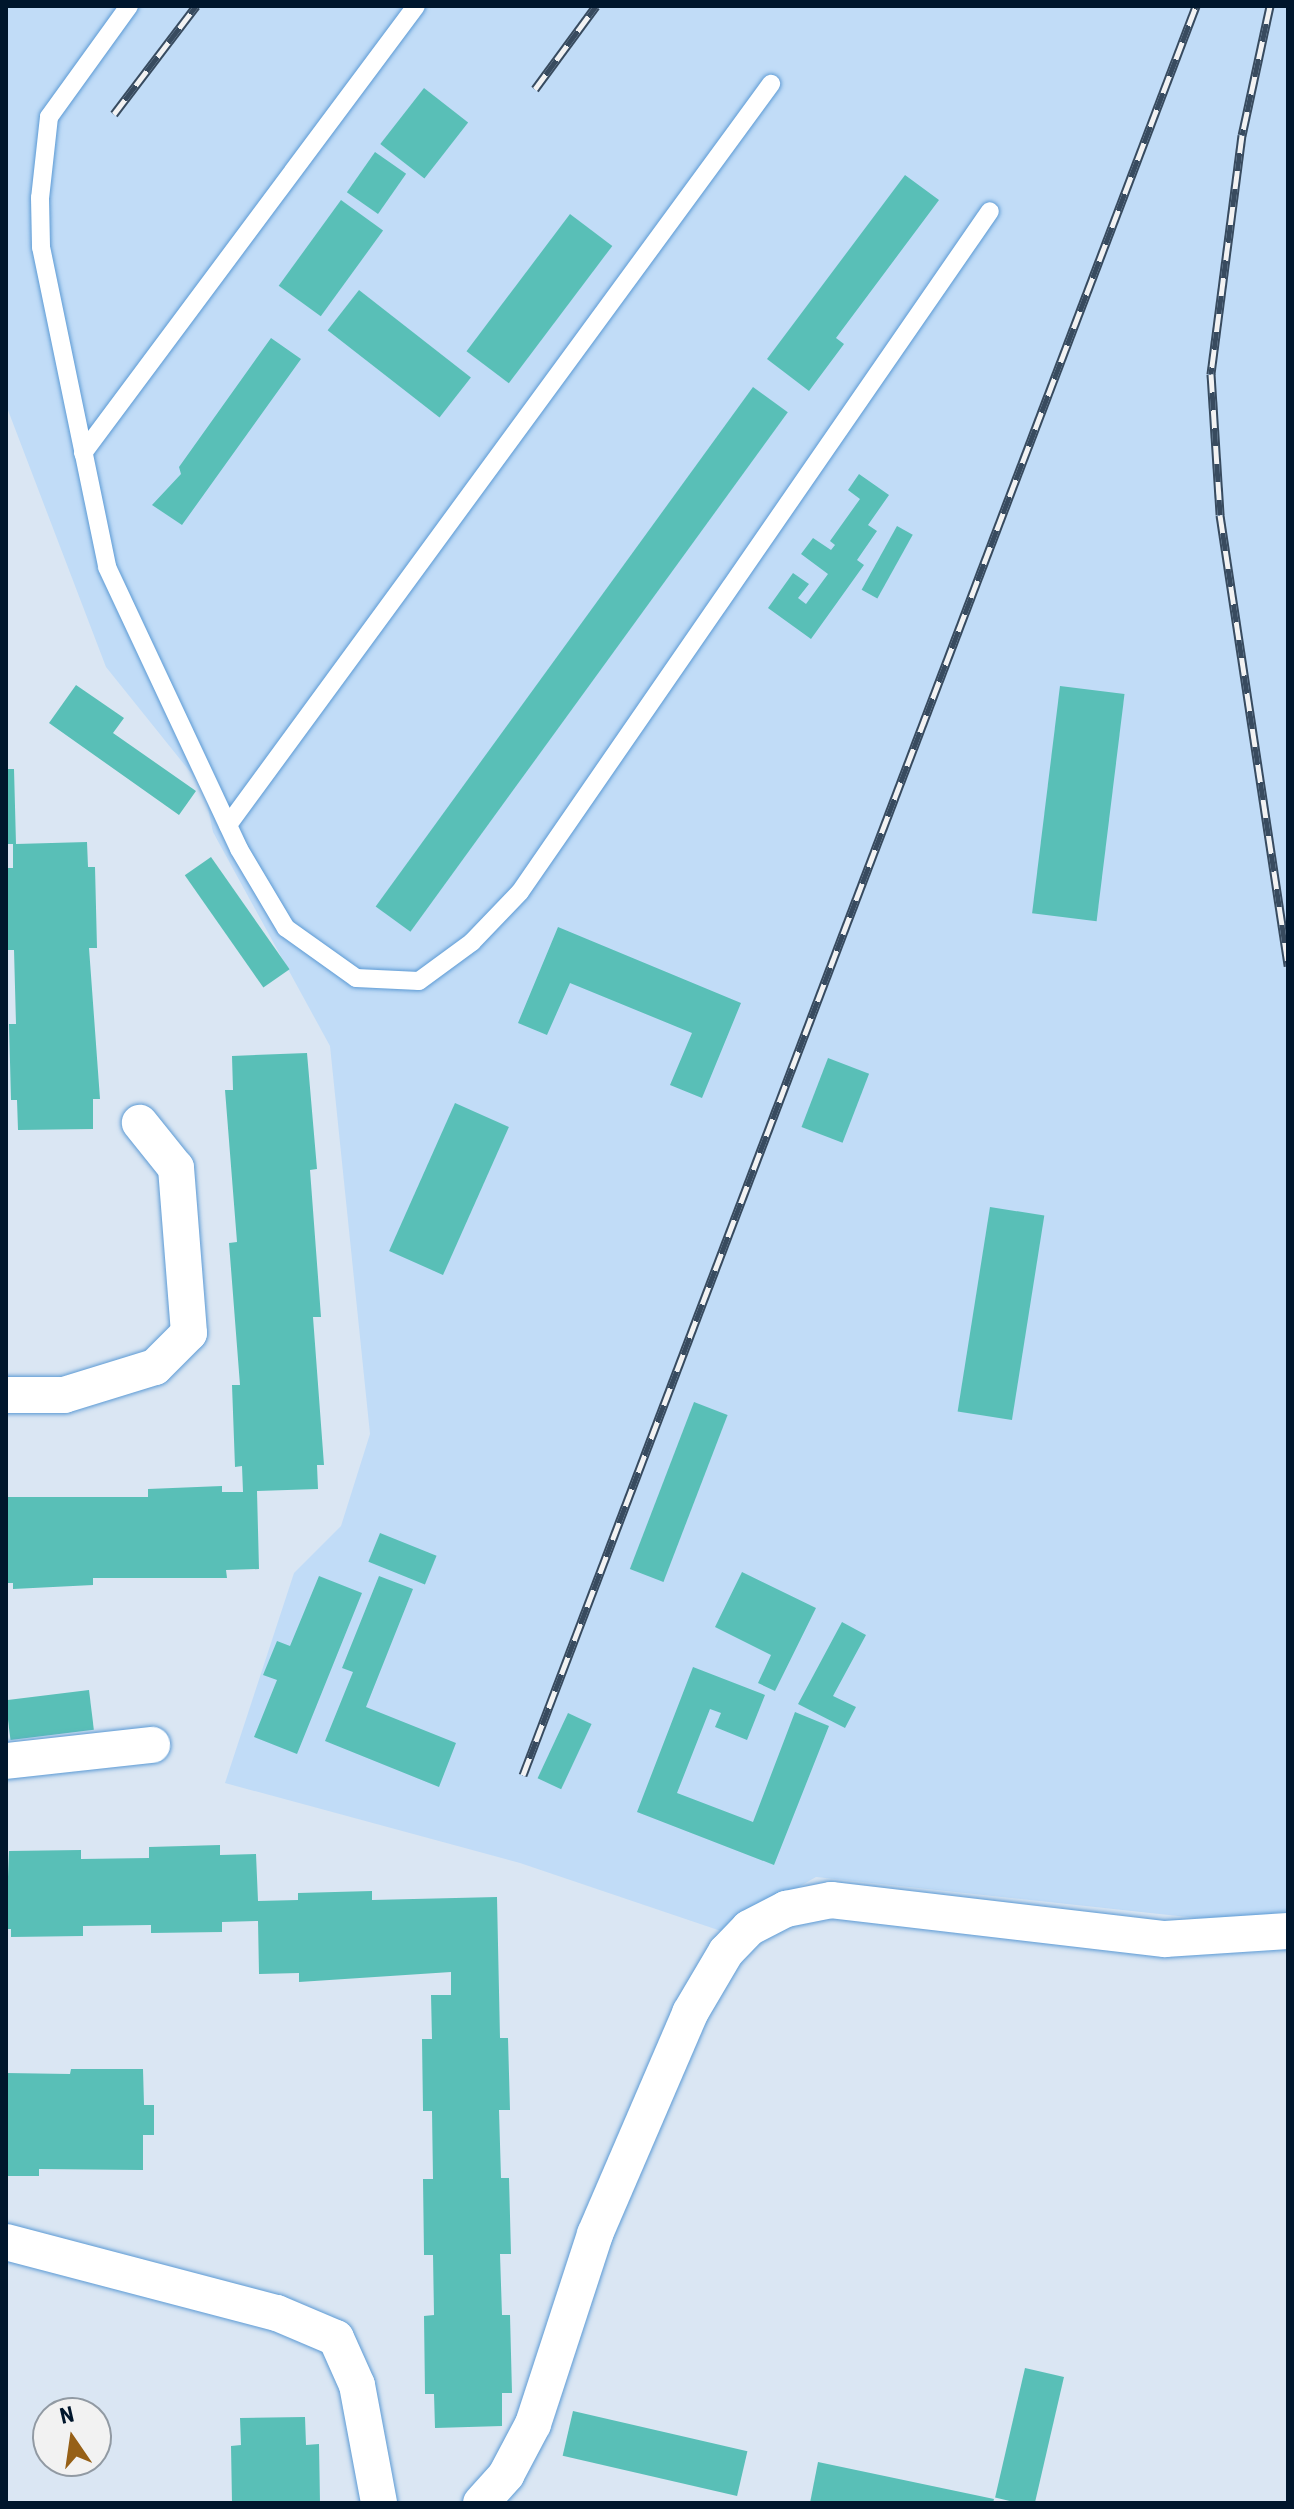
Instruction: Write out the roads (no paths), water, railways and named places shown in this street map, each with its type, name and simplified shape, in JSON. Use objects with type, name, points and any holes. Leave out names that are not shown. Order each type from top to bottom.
[{"type":"street","points":[[6,1395],[64,1395],[155,1367],[189,1333],[176,1168],[140,1123]]},
{"type":"street","points":[[6,1761],[152,1745]]},
{"type":"street","points":[[481,2503],[506,2475],[533,2424],[595,2234],[690,2013],[726,1952],[749,1928],[786,1909],[831,1900],[1165,1939],[1288,1931]]},
{"type":"street","points":[[6,2242],[277,2313],[336,2338],[357,2385],[379,2503]]},
{"type":"lane","points":[[129,6],[49,117],[40,198],[41,247],[107,567],[228,825],[286,928],[356,978],[419,981],[472,942],[520,892],[990,211]]},
{"type":"lane","points":[[83,453],[416,6]]},
{"type":"lane","points":[[228,825],[771,84]]},
{"type":"railway","points":[[114,114],[196,6]]},
{"type":"railway","points":[[535,89],[596,6]]},
{"type":"railway","points":[[523,1775],[1196,6]]},
{"type":"railway","points":[[1270,6],[1242,135],[1211,374],[1220,515],[1288,966]]}]
